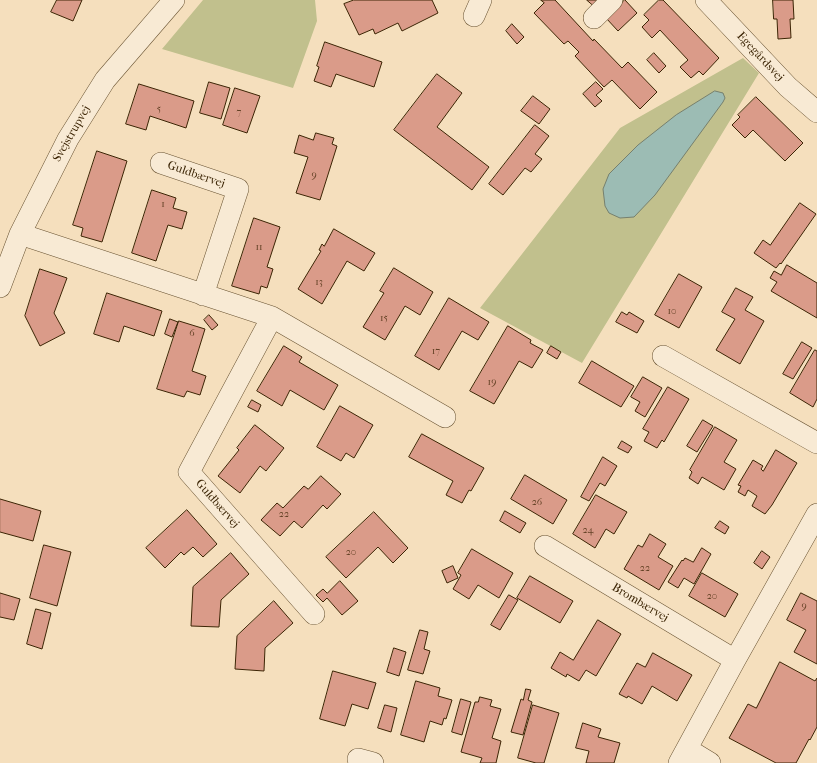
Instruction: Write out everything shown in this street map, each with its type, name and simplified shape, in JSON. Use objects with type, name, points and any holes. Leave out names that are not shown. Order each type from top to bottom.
[{"type":"street","name":"Svejstrupvej","points":[[0,287],[20,234],[68,139],[105,80],[174,0]]},
{"type":"street","points":[[594,18],[612,0]]},
{"type":"street","name":"Egegårdsvej","points":[[706,0],[788,87],[817,112]]},
{"type":"street","name":"Guldbærvej","points":[[161,163],[238,189],[203,295]]},
{"type":"street","points":[[20,234],[272,317],[445,417]]},
{"type":"street","name":"Guldbærvej","points":[[272,317],[189,472],[314,614]]},
{"type":"street","points":[[663,356],[817,443]]},
{"type":"street","points":[[710,763],[683,756],[817,514]]},
{"type":"street","name":"Brombærvej","points":[[545,546],[735,660]]},
{"type":"shaded area","points":[[203,0],[315,0],[317,21],[293,88],[162,49]]},
{"type":"shaded area","points":[[743,58],[759,73],[582,363],[480,308],[620,128]]},
{"type":"water","points":[[715,91],[723,93],[725,98],[723,102],[655,195],[634,217],[620,218],[609,213],[605,206],[603,189],[609,174],[638,145],[676,115]]},
{"type":"building","points":[[57,0],[82,0],[73,21],[51,12]]},
{"type":"building","points":[[354,0],[432,0],[438,13],[402,31],[398,23],[375,34],[373,29],[359,35],[344,4]]},
{"type":"building","points":[[541,0],[555,0],[593,41],[594,39],[622,68],[628,62],[657,92],[640,109],[612,80],[604,87],[575,56],[579,52],[568,41],[564,44],[534,13],[544,3]]},
{"type":"building","points":[[587,0],[598,0],[593,5]]},
{"type":"building","points":[[625,0],[637,13],[618,31],[606,18]]},
{"type":"building","points":[[659,0],[663,0],[719,58],[703,75],[699,71],[691,78],[680,67],[688,60],[660,30],[652,38],[642,27],[649,20],[644,15]]},
{"type":"building","points":[[773,0],[793,0],[794,19],[790,19],[791,38],[778,39],[777,19],[774,19]]},
{"type":"building","points":[[512,24],[524,37],[517,44],[506,31]]},
{"type":"building","points":[[325,42],[382,62],[374,87],[336,74],[331,87],[314,81]]},
{"type":"building","points":[[654,53],[666,66],[659,73],[647,60]]},
{"type":"building","points":[[437,74],[462,93],[437,127],[489,167],[472,190],[394,130]]},
{"type":"building","points":[[209,82],[230,88],[221,119],[200,113]]},
{"type":"building","points":[[596,82],[603,89],[596,95],[602,101],[595,107],[583,94]]},
{"type":"building","points":[[139,84],[194,101],[186,128],[150,116],[146,130],[126,124]]},
{"type":"building","points":[[235,88],[260,96],[247,133],[223,125]]},
{"type":"building","points":[[533,96],[550,109],[539,124],[521,111]]},
{"type":"building","points":[[756,97],[803,143],[785,161],[753,130],[745,138],[732,125],[740,117],[738,115]]},
{"type":"building","points":[[535,125],[549,136],[535,154],[542,159],[531,172],[525,168],[503,195],[489,184]]},
{"type":"building","points":[[316,133],[334,138],[332,144],[337,146],[320,200],[296,193],[308,157],[294,153],[299,135],[313,140]]},
{"type":"building","points":[[97,151],[127,161],[102,242],[81,236],[83,228],[73,225]]},
{"type":"building","points":[[152,190],[176,198],[173,208],[187,212],[182,229],[168,225],[156,261],[132,253]]},
{"type":"building","points":[[800,203],[816,214],[781,264],[780,263],[776,268],[754,253],[763,240],[770,245]]},
{"type":"building","points":[[254,218],[280,227],[267,267],[273,269],[267,288],[261,286],[259,294],[232,286]]},
{"type":"building","points":[[334,229],[375,253],[364,271],[347,261],[322,304],[298,289],[321,251],[319,250],[322,244],[324,246]]},
{"type":"building","points":[[787,265],[817,283],[817,318],[771,291],[777,282],[770,278],[774,271],[781,275]]},
{"type":"building","points":[[394,268],[433,292],[420,315],[405,306],[385,340],[363,327],[384,293],[380,291]]},
{"type":"building","points":[[40,269],[67,278],[54,313],[65,333],[40,346],[25,316]]},
{"type":"building","points":[[679,274],[702,287],[679,328],[655,315]]},
{"type":"building","points":[[736,288],[753,297],[745,310],[764,321],[740,364],[716,350],[735,319],[722,312]]},
{"type":"building","points":[[107,293],[162,311],[154,336],[124,326],[119,342],[94,334]]},
{"type":"building","points":[[449,298],[489,322],[478,340],[462,331],[439,370],[415,356]]},
{"type":"building","points":[[622,312],[627,315],[629,312],[644,321],[637,333],[616,322]]},
{"type":"building","points":[[209,315],[218,325],[212,330],[204,320]]},
{"type":"building","points":[[170,319],[178,322],[172,337],[165,334]]},
{"type":"building","points":[[179,321],[205,329],[192,371],[206,376],[200,395],[187,391],[184,397],[157,389]]},
{"type":"building","points":[[508,326],[531,340],[530,343],[543,350],[532,368],[519,361],[494,404],[470,391]]},
{"type":"building","points":[[802,342],[812,348],[793,379],[783,374]]},
{"type":"building","points":[[284,346],[302,357],[299,362],[338,385],[324,410],[290,390],[282,406],[257,391]]},
{"type":"building","points":[[551,346],[561,352],[557,359],[547,353]]},
{"type":"building","points":[[815,350],[817,351],[817,399],[813,407],[790,393]]},
{"type":"building","points":[[592,361],[634,386],[621,407],[579,383]]},
{"type":"building","points":[[643,377],[662,388],[645,417],[635,411],[640,402],[631,397]]},
{"type":"building","points":[[668,387],[689,399],[664,442],[662,440],[657,448],[644,441],[649,432],[643,429]]},
{"type":"building","points":[[252,400],[261,405],[258,412],[248,407]]},
{"type":"building","points":[[340,406],[373,425],[354,458],[346,453],[341,461],[317,447]]},
{"type":"building","points":[[703,420],[713,426],[697,452],[687,446]]},
{"type":"building","points":[[255,425],[284,448],[266,471],[260,466],[240,493],[218,476],[239,450],[237,448]]},
{"type":"building","points":[[715,427],[737,440],[724,462],[736,469],[724,490],[702,477],[698,484],[689,478],[692,472],[690,470]]},
{"type":"building","points":[[422,434],[484,468],[471,491],[469,490],[462,503],[446,495],[453,481],[409,457]]},
{"type":"building","points":[[622,441],[632,447],[628,453],[618,448]]},
{"type":"building","points":[[776,450],[797,463],[765,514],[752,506],[757,496],[748,490],[745,496],[738,492],[741,486],[738,485],[753,460],[763,466],[761,469],[763,471]]},
{"type":"building","points":[[603,457],[617,466],[605,486],[600,483],[589,501],[581,497]]},
{"type":"building","points":[[525,475],[567,500],[553,524],[511,499]]},
{"type":"building","points":[[321,476],[341,494],[327,509],[323,505],[302,528],[294,521],[280,536],[261,520],[277,503],[283,508],[304,486],[308,489]]},
{"type":"building","points":[[596,495],[627,512],[614,534],[606,529],[595,548],[573,534]]},
{"type":"building","points":[[0,499],[41,511],[33,541],[0,532]]},
{"type":"building","points":[[187,510],[217,544],[203,557],[193,547],[184,555],[181,552],[165,568],[146,548]]},
{"type":"building","points":[[505,511],[526,523],[520,533],[500,521]]},
{"type":"building","points":[[374,512],[408,548],[393,563],[378,547],[346,578],[326,557]]},
{"type":"building","points":[[720,521],[729,527],[725,534],[715,528]]},
{"type":"building","points":[[650,534],[666,544],[658,557],[673,566],[659,590],[624,569],[638,545],[642,547]]},
{"type":"building","points":[[44,545],[71,552],[57,606],[30,598]]},
{"type":"building","points":[[702,548],[711,554],[694,584],[684,578],[678,588],[668,582],[682,560],[683,561],[685,558],[693,562]]},
{"type":"building","points":[[472,549],[513,573],[499,598],[478,585],[469,599],[453,589],[461,575],[458,573]]},
{"type":"building","points":[[762,551],[770,557],[762,569],[754,563]]},
{"type":"building","points":[[231,553],[249,574],[221,600],[219,627],[191,626],[193,587]]},
{"type":"building","points":[[453,566],[458,578],[447,583],[442,571]]},
{"type":"building","points":[[702,573],[738,594],[725,617],[689,596]]},
{"type":"building","points":[[530,576],[573,601],[560,623],[517,598]]},
{"type":"building","points":[[340,581],[358,601],[342,615],[327,598],[323,602],[316,595],[323,589],[327,593]]},
{"type":"building","points":[[0,593],[20,599],[14,620],[0,617]]},
{"type":"building","points":[[801,593],[817,601],[817,664],[794,652],[806,630],[787,620]]},
{"type":"building","points":[[509,595],[518,600],[500,630],[491,625]]},
{"type":"building","points":[[274,601],[293,623],[265,648],[264,671],[235,669],[237,636]]},
{"type":"building","points":[[36,609],[51,613],[42,649],[27,644]]},
{"type":"building","points":[[598,620],[621,634],[596,676],[586,670],[579,681],[567,674],[566,677],[551,668],[560,652],[573,660]]},
{"type":"building","points":[[420,630],[428,632],[424,649],[430,651],[423,674],[408,670]]},
{"type":"building","points":[[394,648],[406,652],[399,676],[387,672]]},
{"type":"building","points":[[653,653],[692,675],[677,701],[652,686],[642,704],[628,696],[627,698],[619,694],[637,663],[645,667]]},
{"type":"building","points":[[780,662],[815,681],[817,678],[817,727],[796,763],[776,763],[729,738],[748,704],[756,708]]},
{"type":"building","points":[[333,671],[376,683],[368,709],[352,704],[345,726],[320,719]]},
{"type":"building","points":[[416,681],[440,688],[438,696],[452,700],[446,719],[444,718],[442,725],[430,721],[424,742],[401,735]]},
{"type":"building","points":[[526,689],[531,690],[528,700],[532,702],[523,735],[511,732],[521,699],[523,700]]},
{"type":"building","points":[[480,697],[492,700],[490,706],[501,709],[492,738],[501,741],[496,763],[480,763],[482,758],[461,752],[475,702],[478,702]]},
{"type":"building","points":[[461,699],[471,702],[462,735],[452,732]]},
{"type":"building","points":[[385,705],[397,708],[391,732],[378,728]]},
{"type":"building","points":[[533,705],[559,713],[544,763],[536,763],[518,758]]},
{"type":"building","points":[[583,723],[601,729],[598,737],[620,743],[614,763],[586,763],[589,751],[576,748]]}]
